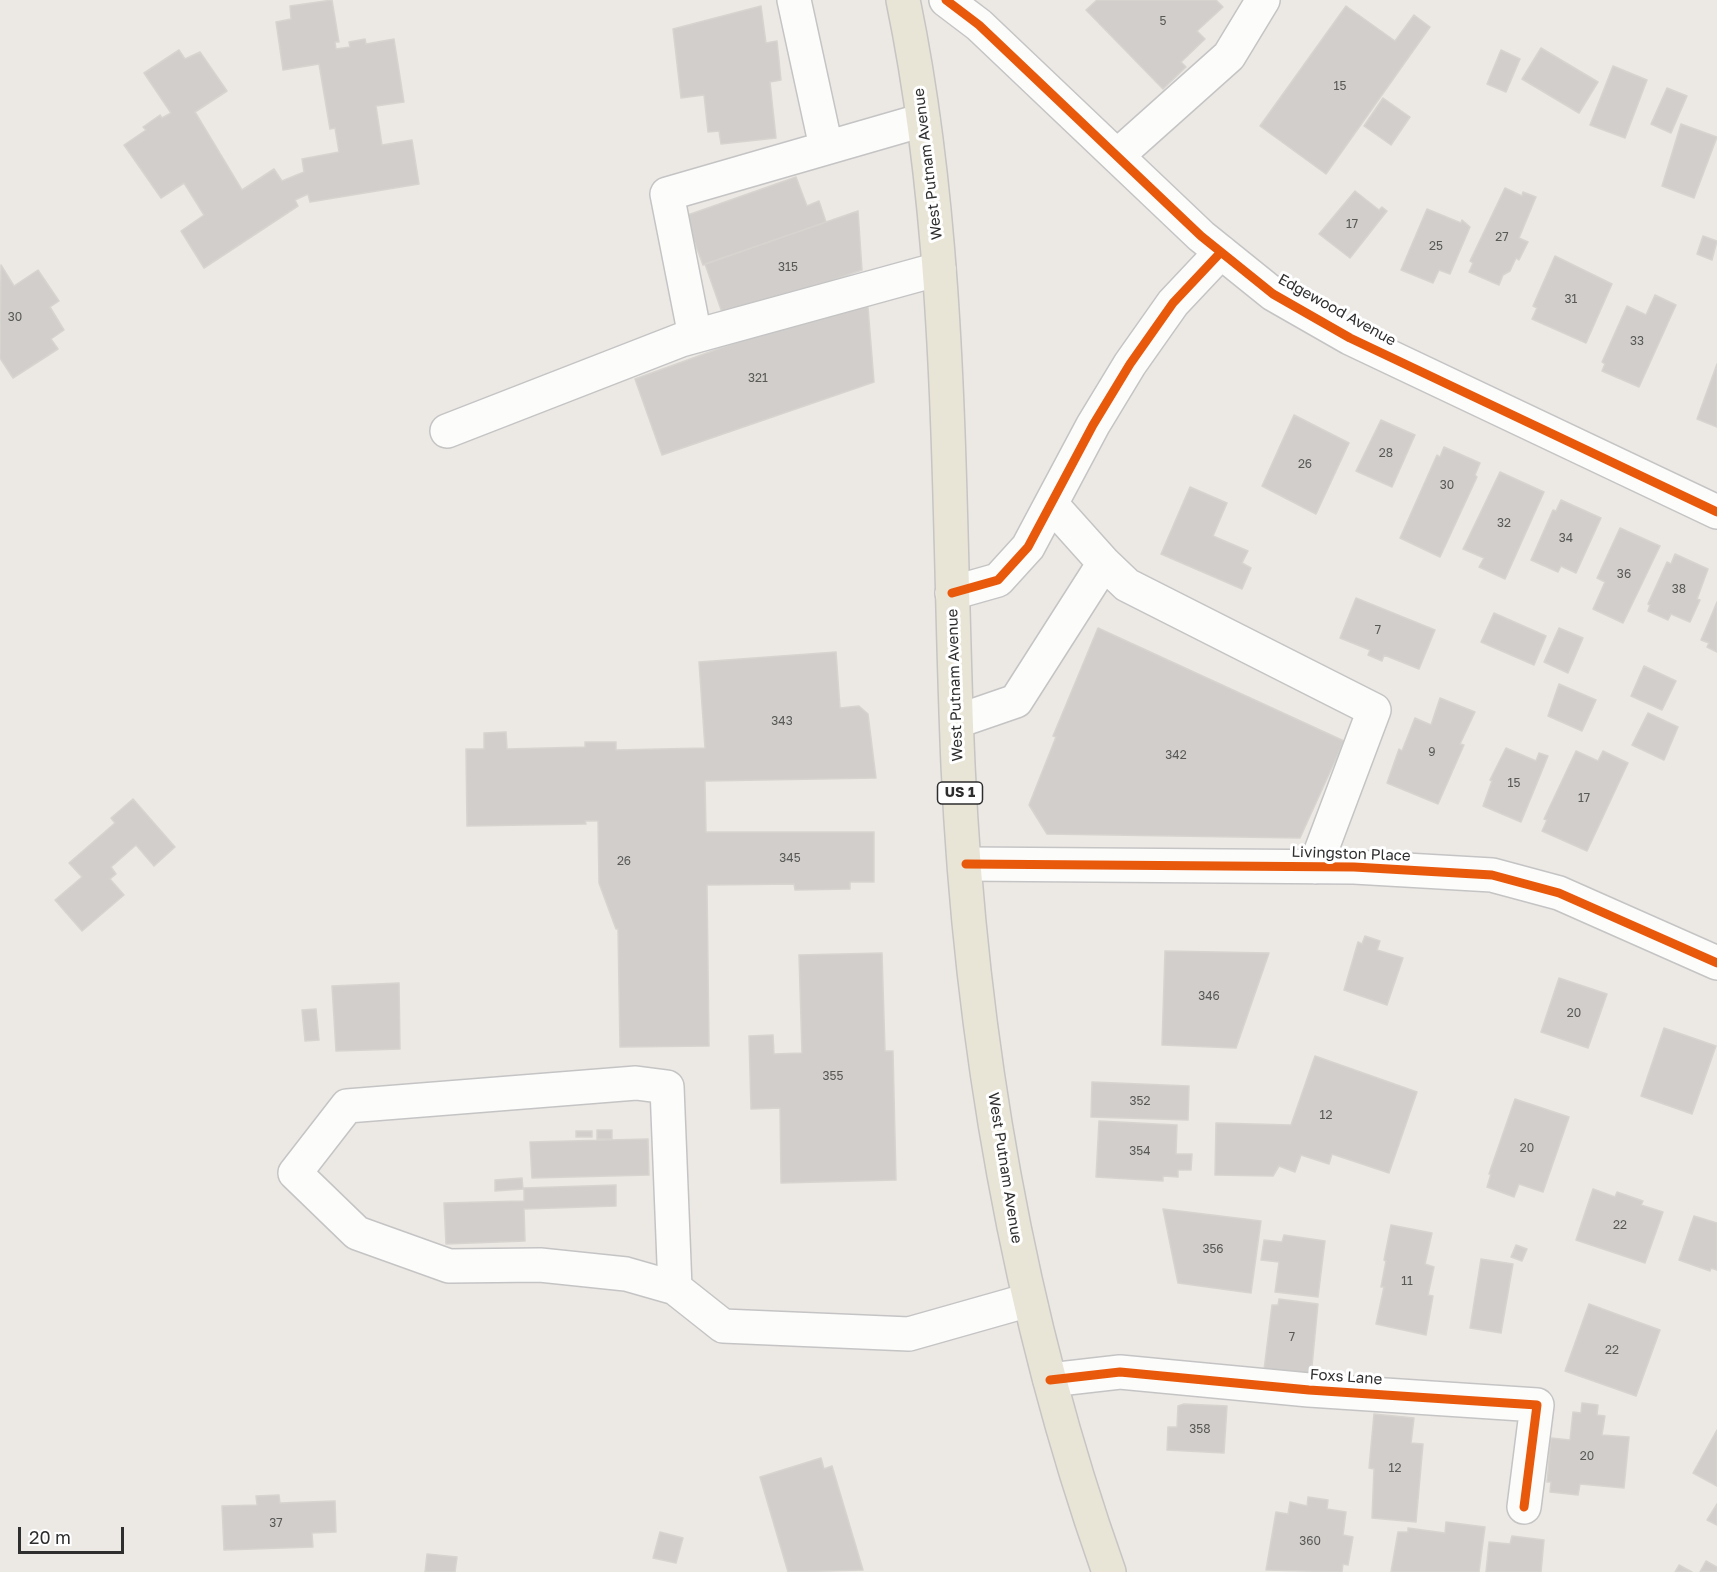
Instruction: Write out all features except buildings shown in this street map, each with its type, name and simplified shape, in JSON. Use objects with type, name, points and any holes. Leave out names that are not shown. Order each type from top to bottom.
[{"type":"main road","name":"West Putnam Avenue","points":[[903,0],[914,54],[934,188],[966,864],[988,1063],[1012,1221],[1029,1300],[1050,1380],[1109,1572]]},
{"type":"street","points":[[794,0],[826,147]]},
{"type":"street","name":"Edgewood Avenue","points":[[946,0],[979,24],[1221,252],[1273,294],[1350,338],[1717,512]]},
{"type":"street","points":[[1117,156],[1229,56],[1263,0]]},
{"type":"street","points":[[695,336],[667,194],[923,120]]},
{"type":"street","points":[[952,593],[998,580],[1028,547],[1130,364],[1173,303],[1221,252]]},
{"type":"street","points":[[447,431],[695,336],[939,269]]},
{"type":"street","points":[[1052,505],[1127,585],[1374,710],[1316,867]]},
{"type":"street","points":[[958,721],[1016,701],[1104,563]]},
{"type":"street","name":"Livingston Place","points":[[966,864],[1316,867],[1492,875],[1559,893],[1717,963]]},
{"type":"street","points":[[675,1288],[667,1087],[636,1083],[347,1106],[296,1173],[357,1233],[449,1266],[561,1268],[626,1274],[675,1288],[723,1326],[909,1334],[1029,1300]]},
{"type":"street","name":"Foxs Lane","points":[[1050,1380],[1120,1372],[1309,1390],[1537,1405],[1524,1507]]},
{"type":"cycle path","points":[[946,0],[979,25],[1201,236],[1273,294],[1350,338],[1717,512]]},
{"type":"cycle path","points":[[952,593],[998,580],[1028,547],[1093,425],[1130,364],[1173,303],[1221,252]]},
{"type":"cycle path","points":[[966,864],[1354,867],[1492,875],[1559,893],[1717,963]]},
{"type":"cycle path","points":[[1050,1380],[1120,1372],[1309,1390],[1537,1405],[1524,1507]]}]
